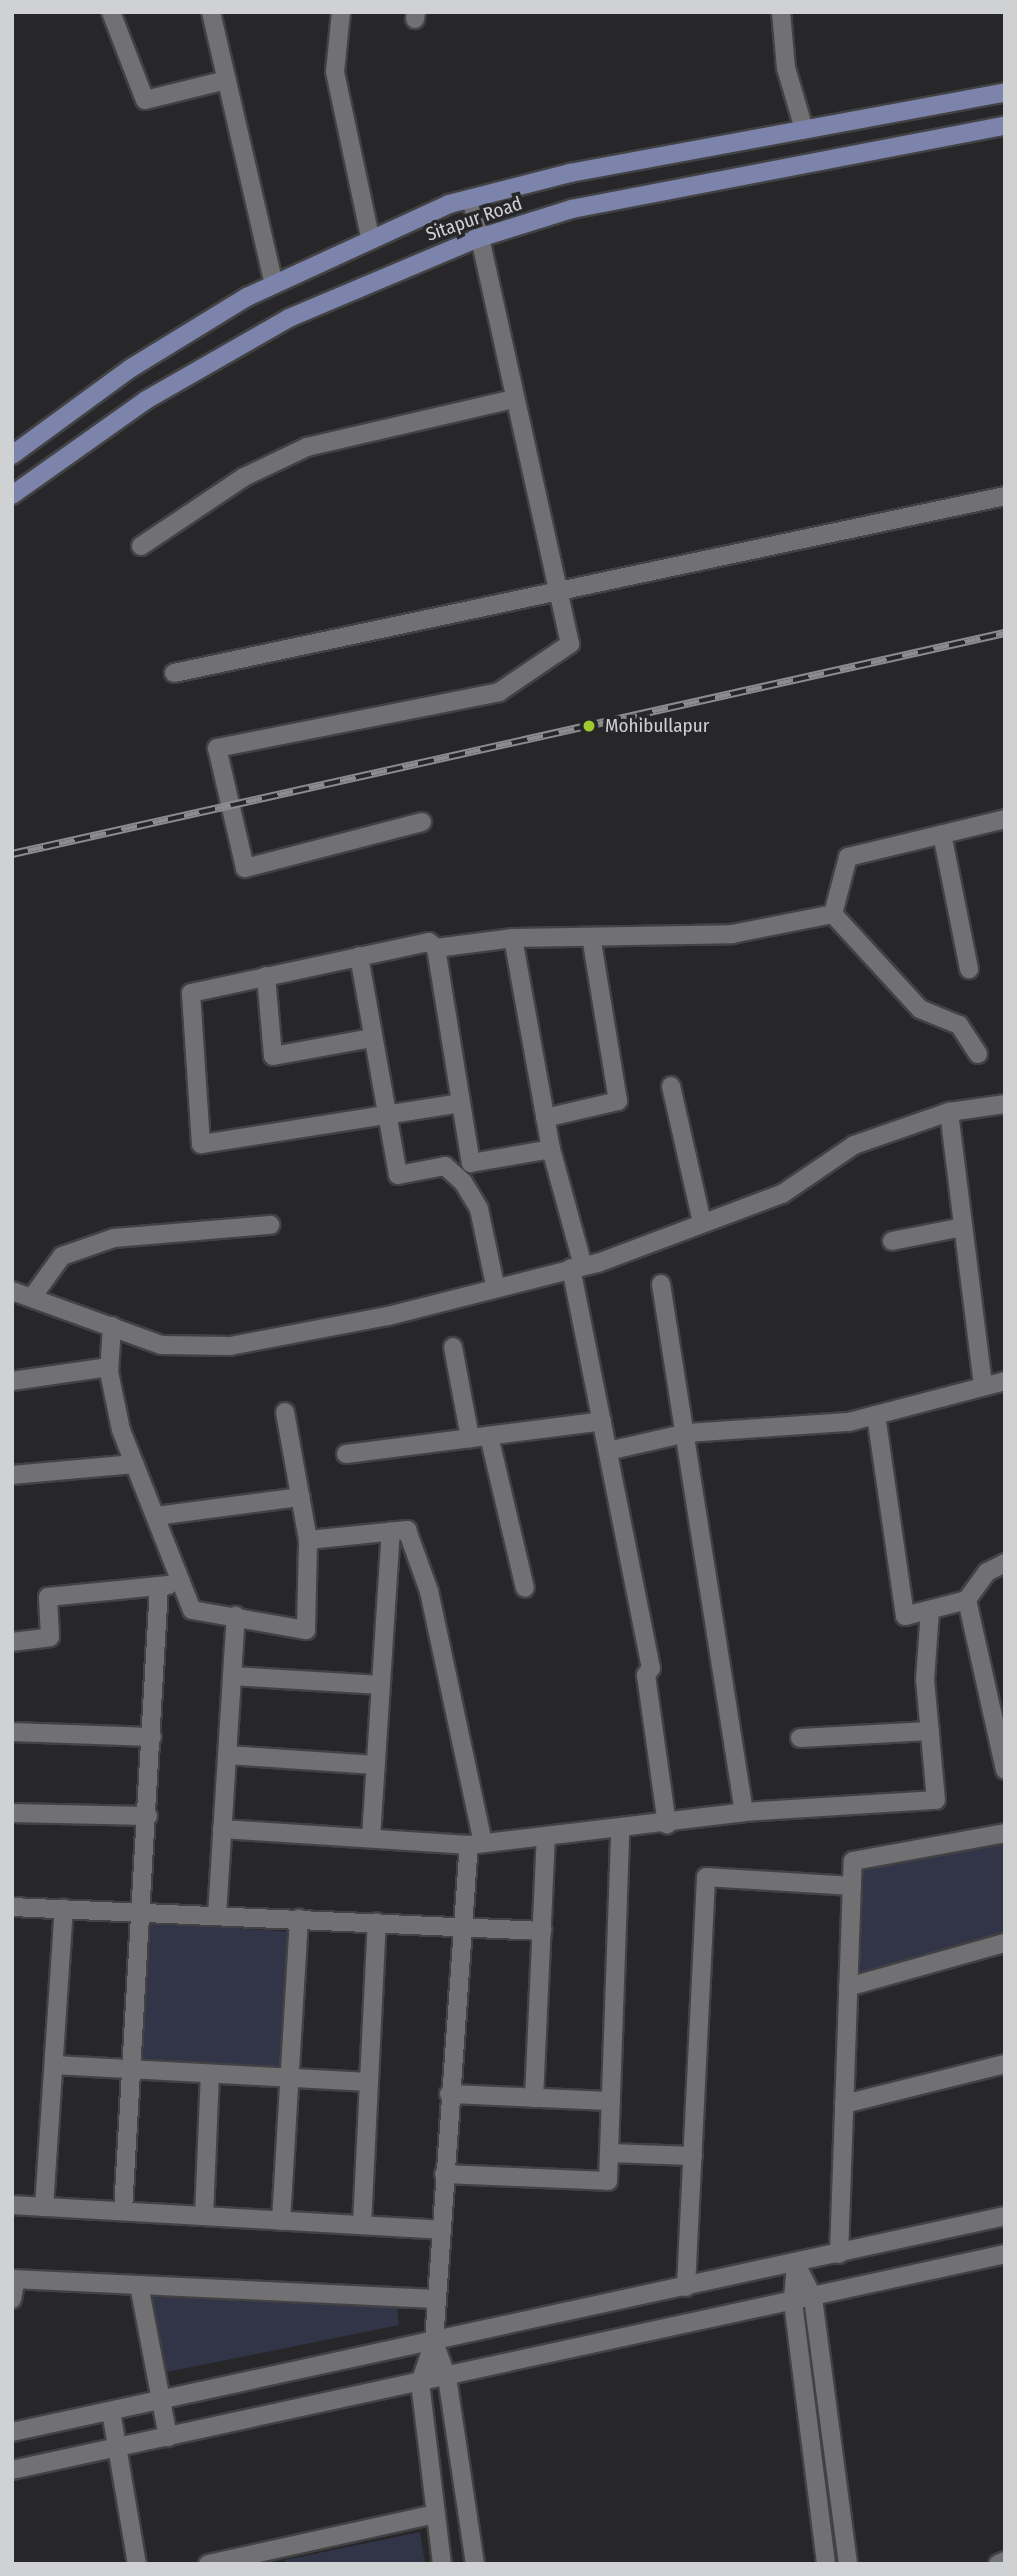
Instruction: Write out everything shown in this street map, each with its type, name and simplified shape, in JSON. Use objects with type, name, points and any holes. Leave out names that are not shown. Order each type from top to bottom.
[{"type":"main road","name":"Sitapur Road","points":[[12,454],[131,368],[274,284],[370,237],[471,199],[570,173],[1005,92]]},
{"type":"main road","name":"Sitapur Road","points":[[12,495],[146,400],[289,318],[476,239],[572,209],[1005,126]]},
{"type":"street","points":[[111,12],[145,100],[227,80]]},
{"type":"street","points":[[211,12],[274,284]]},
{"type":"street","points":[[341,12],[335,72],[370,237]]},
{"type":"street","points":[[781,12],[786,68],[804,129]]},
{"type":"street","points":[[422,822],[245,868],[217,748],[499,692],[570,644],[476,239],[471,199]]},
{"type":"street","points":[[141,546],[244,477],[307,447],[513,400]]},
{"type":"street","points":[[174,673],[557,589],[1005,496]]},
{"type":"street","points":[[833,914],[848,857],[1005,819]]},
{"type":"street","points":[[942,834],[969,969]]},
{"type":"street","points":[[436,948],[513,938],[732,934],[833,914]]},
{"type":"street","points":[[833,914],[920,1009],[959,1025],[978,1054]]},
{"type":"street","points":[[545,1118],[618,1101],[591,937]]},
{"type":"street","points":[[513,938],[551,1149],[577,1267],[602,1421],[651,1668],[646,1675],[667,1825]]},
{"type":"street","points":[[461,1103],[201,1144],[191,993],[429,942],[436,948],[471,1163],[551,1149]]},
{"type":"street","points":[[359,957],[384,1115],[398,1175],[445,1166],[463,1182],[479,1209],[495,1285]]},
{"type":"street","points":[[266,976],[273,1056],[372,1038]]},
{"type":"street","points":[[671,1086],[702,1222]]},
{"type":"street","points":[[12,1291],[33,1296],[161,1345],[230,1346],[388,1316],[495,1285],[577,1267],[782,1194],[854,1145],[949,1112],[1005,1104]]},
{"type":"street","points":[[949,1112],[983,1386]]},
{"type":"street","points":[[33,1296],[62,1256],[114,1238],[270,1225]]},
{"type":"street","points":[[892,1241],[963,1227]]},
{"type":"street","points":[[661,1284],[687,1433],[744,1812]]},
{"type":"street","points":[[111,1326],[109,1367],[121,1430],[192,1610],[306,1630],[308,1539],[285,1412]]},
{"type":"street","points":[[453,1347],[470,1438]]},
{"type":"street","points":[[12,1381],[109,1367]]},
{"type":"street","points":[[608,1451],[687,1433],[876,1415],[1005,1381]]},
{"type":"street","points":[[876,1415],[905,1616],[967,1600],[988,1572],[1005,1563]]},
{"type":"street","points":[[346,1454],[602,1421]]},
{"type":"street","points":[[489,1436],[525,1588]]},
{"type":"street","points":[[12,1475],[135,1464]]},
{"type":"street","points":[[156,1516],[301,1497]]},
{"type":"street","points":[[308,1539],[407,1530],[429,1591],[476,1843],[459,1926],[433,2342],[420,2382],[442,2564]]},
{"type":"street","points":[[371,1838],[391,1532]]},
{"type":"street","points":[[12,1642],[50,1637],[48,1597],[182,1584]]},
{"type":"street","points":[[123,2211],[143,1912],[159,1586]]},
{"type":"street","points":[[967,1600],[1005,1770]]},
{"type":"street","points":[[222,1829],[476,1843],[667,1825],[744,1812],[936,1800],[930,1731],[930,1611]]},
{"type":"street","points":[[217,1916],[236,1616]]},
{"type":"street","points":[[232,1676],[381,1685]]},
{"type":"street","points":[[800,1738],[930,1731]]},
{"type":"street","points":[[12,1732],[152,1737]]},
{"type":"street","points":[[227,1755],[375,1765]]},
{"type":"street","points":[[12,1813],[148,1816]]},
{"type":"street","points":[[443,2174],[608,2181],[620,1829]]},
{"type":"street","points":[[839,2254],[853,1861],[1005,1833]]},
{"type":"street","points":[[534,2098],[546,1836]]},
{"type":"street","points":[[687,2287],[706,1877],[852,1886]]},
{"type":"street","points":[[12,1907],[542,1931]]},
{"type":"street","points":[[44,2207],[64,1909]]},
{"type":"street","points":[[281,2221],[299,1919]]},
{"type":"street","points":[[362,2225],[377,1922]]},
{"type":"street","points":[[848,1987],[1005,1943]]},
{"type":"street","points":[[844,2104],[1005,2064]]},
{"type":"street","points":[[54,2065],[369,2082]]},
{"type":"street","points":[[204,2216],[210,2074]]},
{"type":"street","points":[[449,2094],[611,2101]]},
{"type":"street","points":[[609,2153],[692,2156]]},
{"type":"street","points":[[12,2205],[440,2230]]},
{"type":"street","points":[[12,2432],[796,2264],[1005,2216]]},
{"type":"street","points":[[12,2470],[813,2298],[1005,2254]]},
{"type":"street","points":[[796,2264],[813,2298],[848,2564]]},
{"type":"street","points":[[796,2264],[793,2302],[825,2564]]},
{"type":"street","points":[[12,2299],[14,2279],[436,2299]]},
{"type":"street","points":[[139,2285],[168,2437]]},
{"type":"street","points":[[433,2342],[447,2377],[475,2564]]},
{"type":"street","points":[[111,2411],[137,2564]]},
{"type":"street","points":[[208,2564],[269,2557],[436,2514]]},
{"type":"street","points":[[998,2564],[1005,2561]]},
{"type":"shaded area","points":[[1005,1843],[1005,1935],[860,1972],[863,1869]]},
{"type":"shaded area","points":[[150,1922],[291,1932],[281,2071],[140,2062]]},
{"type":"shaded area","points":[[149,2297],[397,2307],[399,2325],[167,2372]]},
{"type":"shaded area","points":[[420,2532],[425,2564],[285,2564],[285,2560]]},
{"type":"railway","points":[[12,854],[1005,633]]},
{"type":"place","name":"Mohibullapur","points":[[589,726]]}]
